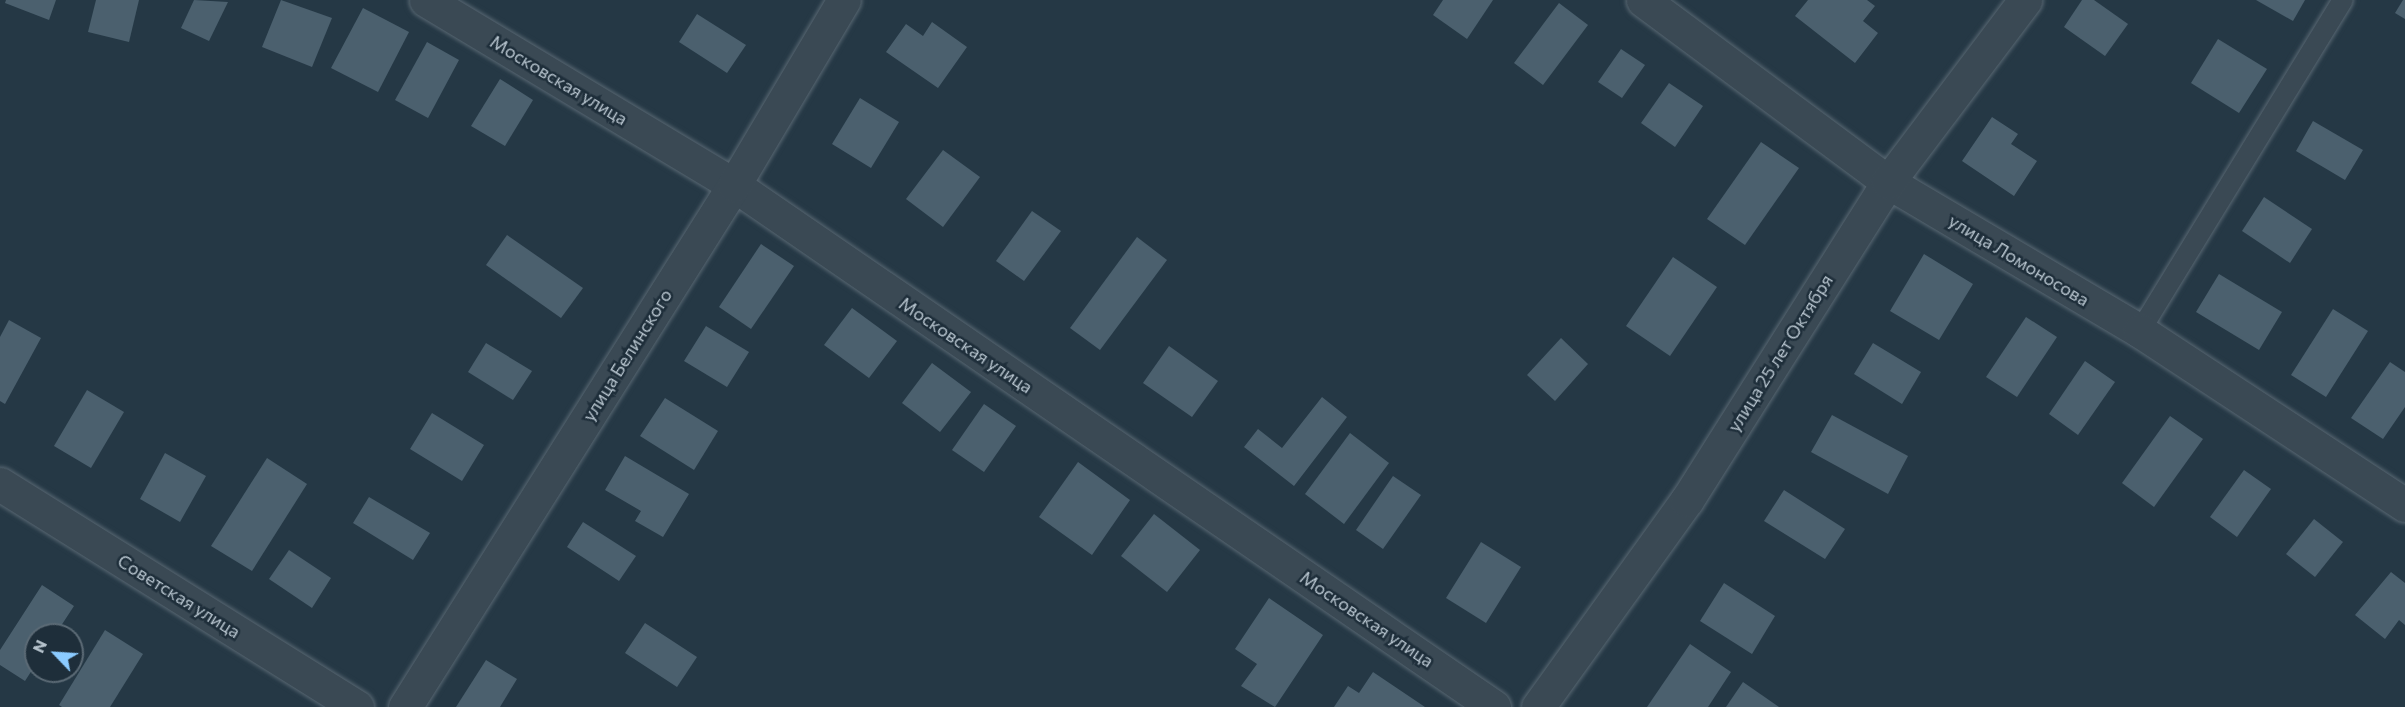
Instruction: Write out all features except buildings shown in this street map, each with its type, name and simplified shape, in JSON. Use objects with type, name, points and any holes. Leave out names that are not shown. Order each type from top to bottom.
[{"type":"street","name":"Московская улица","points":[[426,0],[734,185],[1494,707]]},
{"type":"street","name":"улица Белинского","points":[[405,707],[734,185],[844,0]]},
{"type":"street","name":"улица Ломоносова","points":[[1644,0],[1888,182],[2140,331],[2405,505]]},
{"type":"street","name":"улица 25 лет Октября","points":[[1538,707],[1687,500],[1888,182],[2025,0]]},
{"type":"street","name":"Советская улица","points":[[0,484],[357,707]]},
{"type":"lane","points":[[2140,331],[2343,0]]}]
